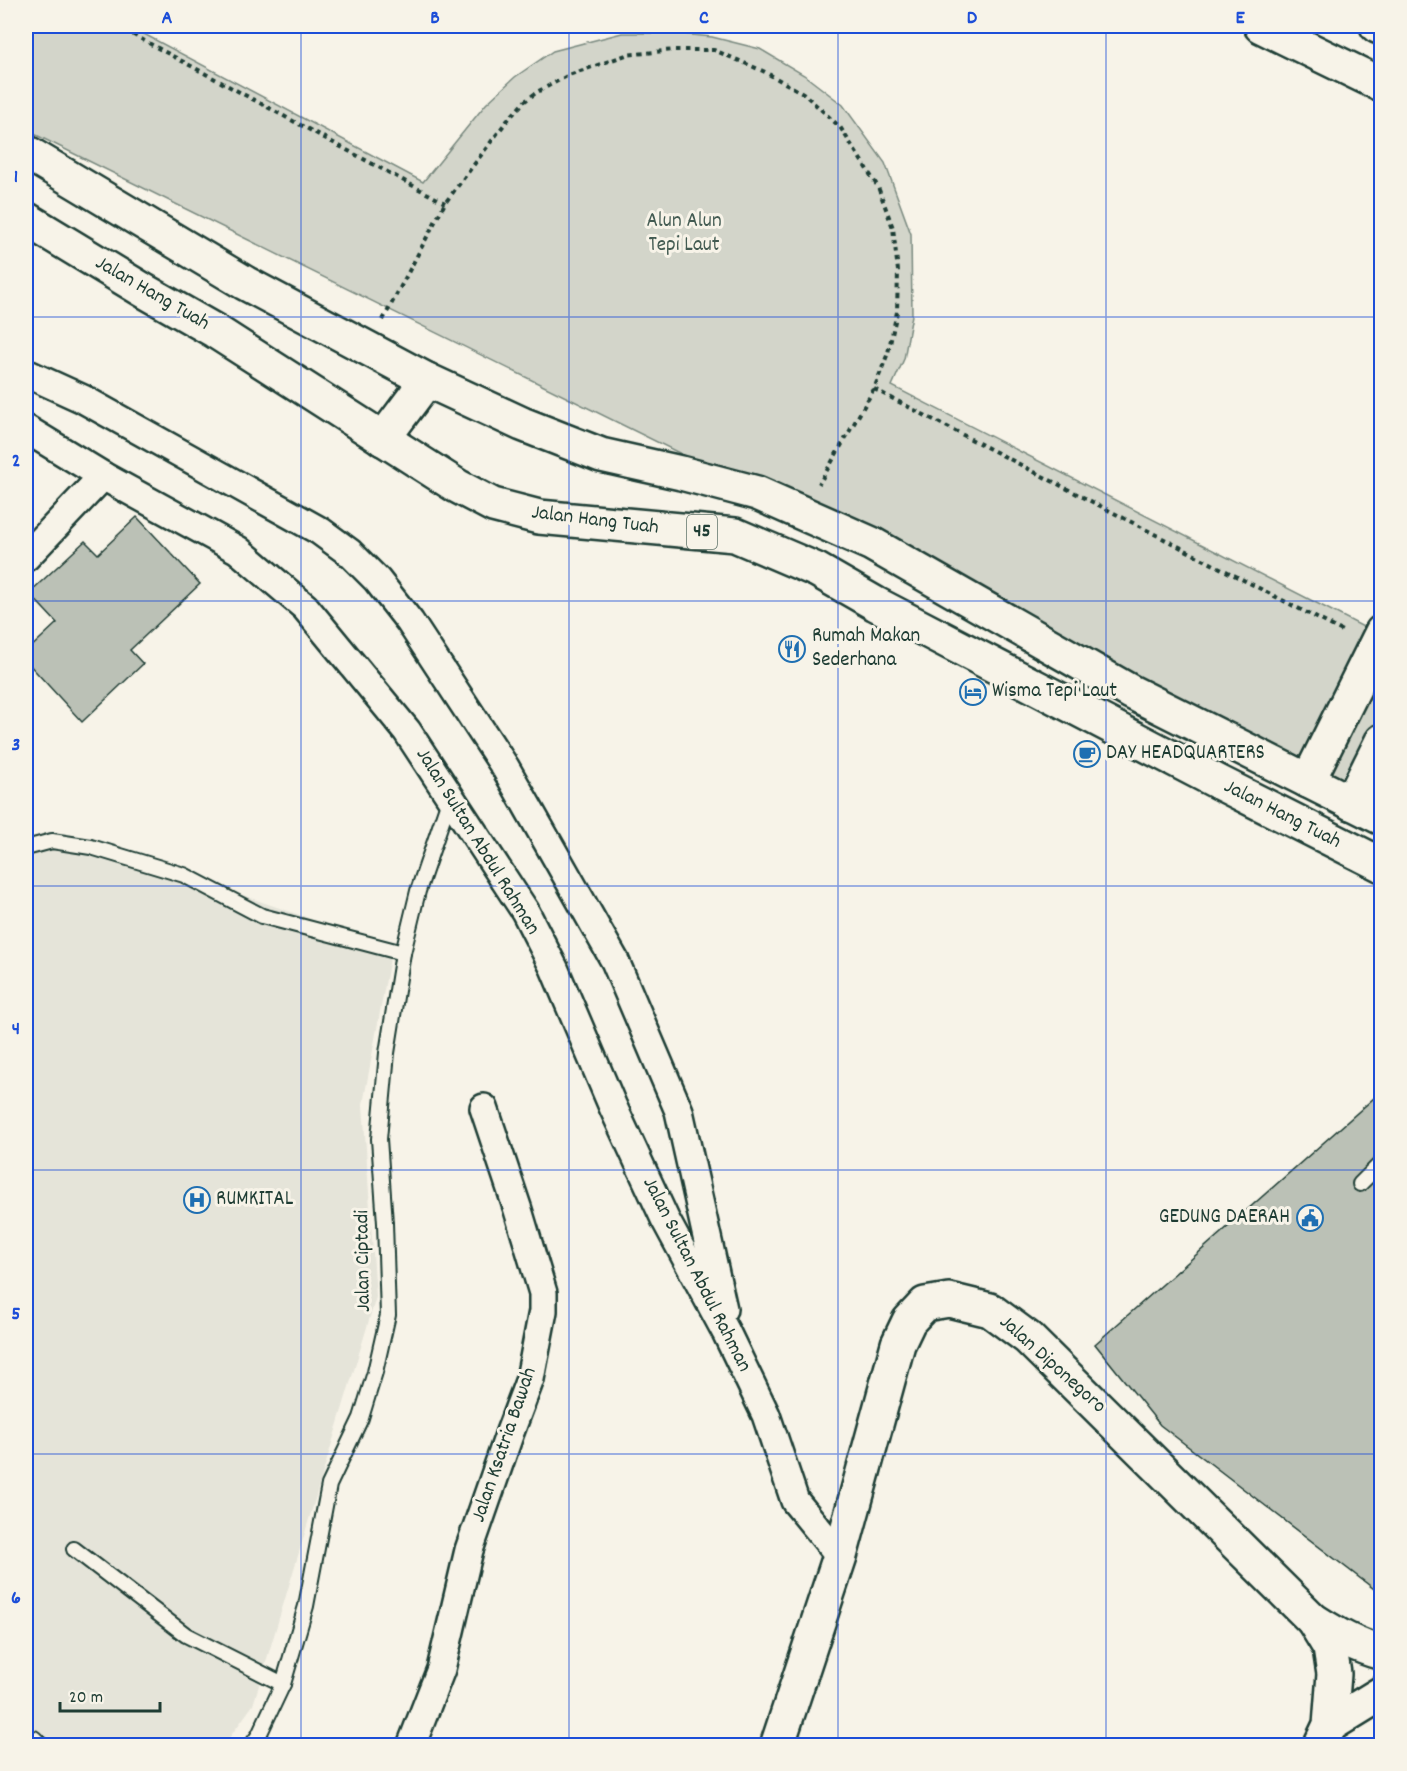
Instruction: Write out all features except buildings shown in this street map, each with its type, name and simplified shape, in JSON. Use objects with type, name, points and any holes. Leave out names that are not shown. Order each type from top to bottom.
[{"type":"main road","points":[[1261,26],[1382,85]]},
{"type":"main road","points":[[1377,26],[1382,28]]},
{"type":"main road","name":"Jalan Hang Tuah","points":[[26,152],[245,283],[427,380],[522,423],[601,455],[757,493],[872,544],[1131,692],[1382,818]]},
{"type":"main road","name":"Jalan Hang Tuah","points":[[26,219],[215,331],[457,486],[494,505],[539,517],[735,535],[817,570],[876,604],[1382,865]]},
{"type":"main road","points":[[383,439],[427,380]]},
{"type":"main road","points":[[1308,781],[1378,640]]},
{"type":"main road","points":[[1351,802],[1382,741]]},
{"type":"main road","name":"Jalan Diponegoro","points":[[777,1746],[840,1556],[898,1344],[909,1321],[925,1304],[950,1300],[990,1310],[1028,1338],[1313,1620]]},
{"type":"main road","points":[[1313,1620],[1338,1636],[1382,1653]]},
{"type":"main road","points":[[1313,1620],[1330,1648],[1334,1674],[1325,1735]]},
{"type":"main road","points":[[1325,1735],[1382,1693]]},
{"type":"street","points":[[26,373],[83,399],[320,531],[357,560],[377,580],[410,622],[505,767],[615,961],[679,1111],[706,1225],[729,1338]]},
{"type":"street","name":"Jalan Sultan Abdul Rahman","points":[[26,429],[103,476],[238,550],[305,607],[407,731],[525,910],[554,968],[613,1107],[665,1219],[729,1338],[766,1415],[795,1501],[840,1556]]},
{"type":"street","points":[[26,557],[103,476]]},
{"type":"street","name":"Jalan Ksatria Bawah","points":[[411,1746],[441,1670],[469,1550],[530,1379],[543,1311],[543,1293],[515,1199],[484,1108]]},
{"type":"lane","name":"Jalan Ciptadi","points":[[251,1746],[259,1735],[283,1684],[306,1606],[329,1485],[361,1418],[375,1372],[388,1315],[379,1139],[387,1053],[403,953],[418,891],[450,796]]},
{"type":"lane","points":[[26,848],[52,841],[91,847],[184,875],[262,916],[403,953]]},
{"type":"lane","points":[[1360,1184],[1382,1162]]},
{"type":"lane","points":[[74,1549],[186,1635],[283,1684]]},
{"type":"path","points":[[117,26],[446,203]]},
{"type":"path","points":[[368,349],[446,203],[506,122],[525,101],[569,75],[626,55],[674,50],[714,50],[763,71],[803,93],[840,127],[878,187],[893,228],[898,271],[897,312],[888,353],[874,389],[802,513]]},
{"type":"path","points":[[874,389],[1378,640]]},
{"type":"shaded area","name":"RUMKITAL","points":[[52,847],[184,875],[392,947],[363,1104],[376,1297],[253,1705],[224,1745],[26,1746],[26,858]]},
{"type":"green space","name":"Alun Alun Tepi Laut","points":[[26,26],[129,26],[423,182],[486,104],[515,77],[553,51],[622,33],[673,33],[712,37],[760,49],[804,75],[843,105],[885,163],[911,234],[912,315],[904,359],[892,386],[1381,636],[1381,800],[26,130]]},
{"type":"place","name":"Rumah Makan Sederhana","points":[[792,649]]},
{"type":"place","name":"Wisma Tepi Laut","points":[[973,692]]},
{"type":"place","name":"DAY HEADQUARTERS","points":[[1087,754]]},
{"type":"place","name":"RUMKITAL","points":[[197,1200]]},
{"type":"place","name":"GEDUNG DAERAH","points":[[1310,1218]]}]
